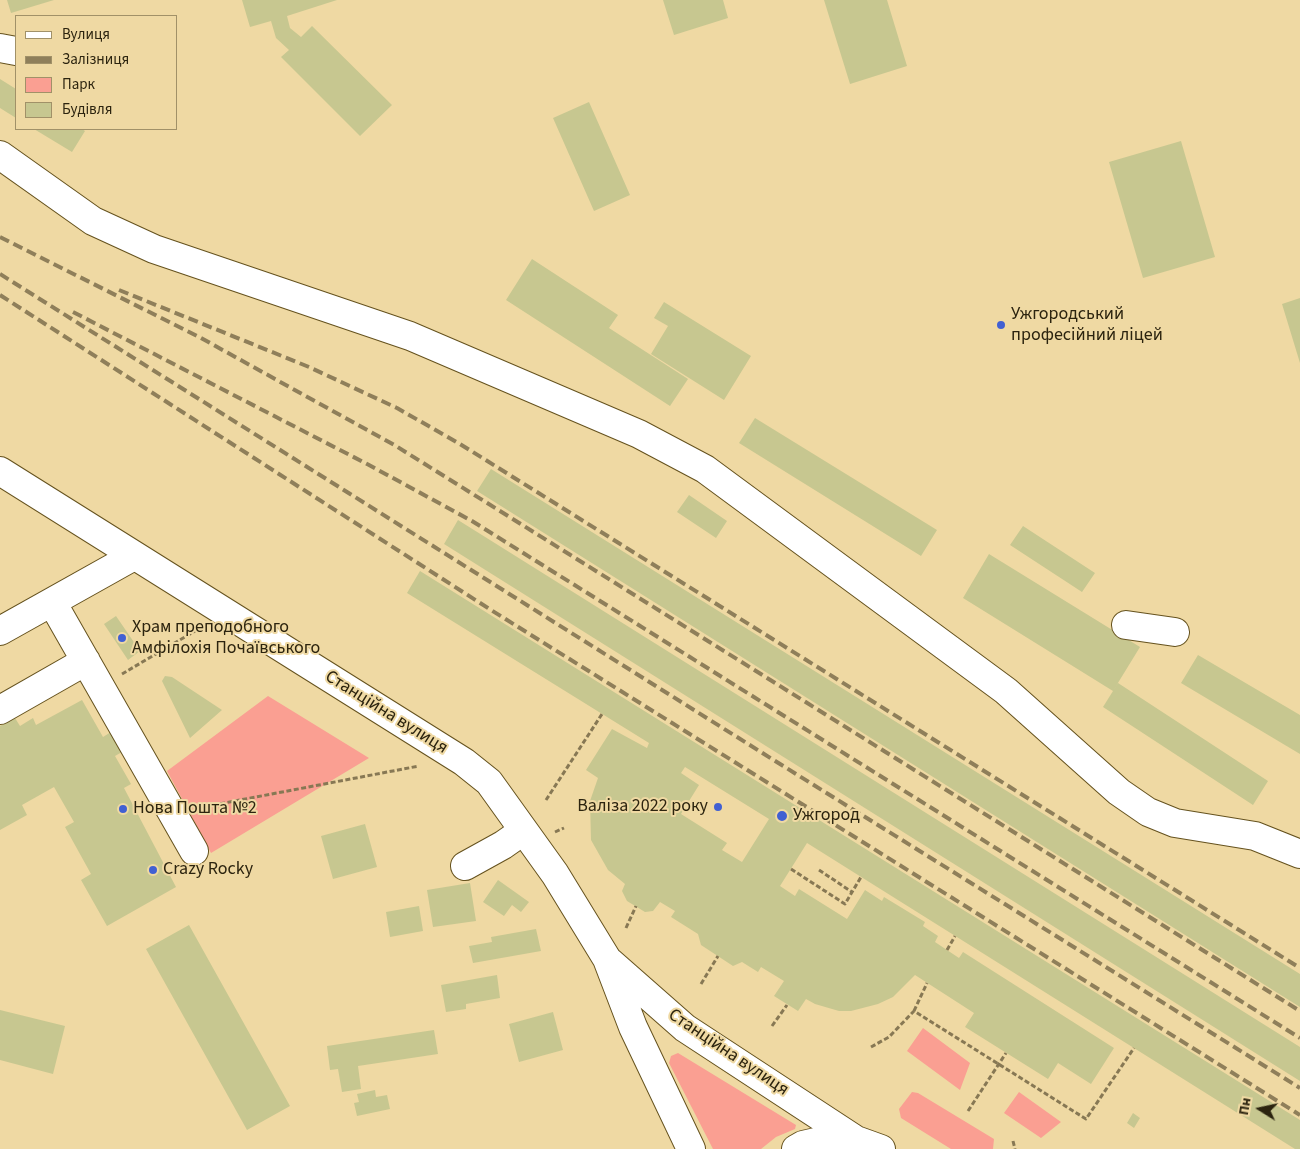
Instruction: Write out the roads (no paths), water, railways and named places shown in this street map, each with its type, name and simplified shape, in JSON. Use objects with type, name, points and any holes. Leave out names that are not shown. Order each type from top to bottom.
[{"type":"main road","points":[[0,48],[15,51]]},
{"type":"main road","points":[[0,155],[93,221],[154,249],[410,336],[639,434],[705,469],[1006,691],[1119,792],[1148,812],[1175,823],[1256,836],[1300,854]]},
{"type":"main road","name":"Станційна вулиця","points":[[0,471],[464,762],[489,782],[555,874],[607,959],[633,1027],[691,1149]]},
{"type":"main road","points":[[0,632],[134,556]]},
{"type":"main road","points":[[52,602],[194,851]]},
{"type":"main road","points":[[1126,625],[1175,632]]},
{"type":"main road","points":[[0,710],[86,661]]},
{"type":"main road","points":[[465,866],[503,845],[523,831]]},
{"type":"main road","name":"Станційна вулиця","points":[[607,959],[685,1028],[869,1144]]},
{"type":"main road","points":[[796,1149],[803,1145],[829,1139],[869,1144]]},
{"type":"railway","points":[[0,237],[201,338],[396,446],[1300,1011]]},
{"type":"railway","points":[[0,274],[1300,1088]]},
{"type":"railway","points":[[119,290],[309,367],[397,408],[460,444],[1300,968]]},
{"type":"railway","points":[[0,295],[491,610],[1300,1115]]},
{"type":"railway","points":[[73,312],[369,465],[472,521],[1300,1038]]},
{"type":"place","name":"Ужгородський професійний ліцей","points":[[1001,325]]},
{"type":"place","name":"Храм преподобного Амфілохія Почаївського","points":[[122,638]]},
{"type":"place","name":"Валіза 2022 року","points":[[718,807]]},
{"type":"place","name":"Нова Пошта №2","points":[[123,809]]},
{"type":"place","name":"Ужгород","points":[[782,816]]},
{"type":"place","name":"Crazy Rocky","points":[[153,870]]}]
